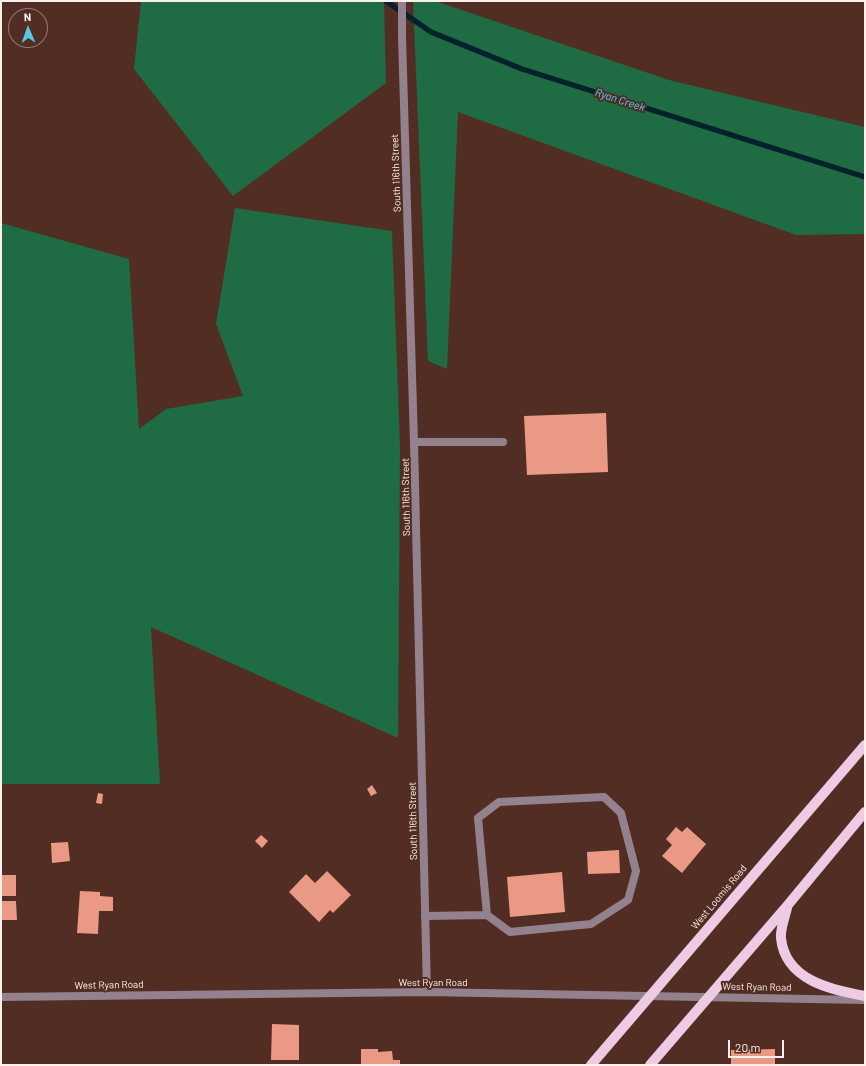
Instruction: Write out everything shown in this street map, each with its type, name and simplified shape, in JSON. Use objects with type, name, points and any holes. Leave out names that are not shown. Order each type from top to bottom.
[{"type":"main road","name":"West Loomis Road","points":[[591,1065],[865,745]]},
{"type":"main road","points":[[650,1065],[788,906],[865,812]]},
{"type":"main road","points":[[788,906],[780,937],[787,960],[804,977],[828,988],[865,996]]},
{"type":"street","name":"South 116th Street","points":[[402,1],[427,992]]},
{"type":"street","points":[[414,442],[503,442]]},
{"type":"street","points":[[425,916],[487,915],[510,932],[591,924],[628,900],[636,871],[621,813],[604,797],[500,802],[478,818],[487,915]]},
{"type":"street","name":"West Ryan Road","points":[[1,996],[427,992],[865,1000]]},
{"type":"green space","points":[[141,1],[384,1],[386,83],[233,196],[134,69]]},
{"type":"green space","points":[[413,1],[435,1],[669,80],[865,127],[865,234],[796,235],[458,112],[447,369],[428,361]]},
{"type":"green space","points":[[235,208],[392,231],[400,447],[398,738],[151,627],[160,784],[1,784],[1,223],[129,259],[139,429],[166,409],[243,396],[216,324]]},
{"type":"building","points":[[606,413],[608,472],[527,475],[524,416]]},
{"type":"building","points":[[372,785],[377,793],[371,796],[367,789]]},
{"type":"building","points":[[98,793],[103,794],[102,804],[96,803]]},
{"type":"building","points":[[676,827],[682,832],[687,827],[706,844],[682,873],[662,856],[672,845],[666,839]]},
{"type":"building","points":[[261,835],[268,841],[262,848],[255,841]]},
{"type":"building","points":[[68,842],[70,861],[52,863],[51,843]]},
{"type":"building","points":[[619,850],[620,873],[588,874],[587,852]]},
{"type":"building","points":[[327,871],[351,895],[333,913],[330,910],[319,922],[289,892],[306,874],[315,883]]},
{"type":"building","points":[[562,872],[565,912],[510,917],[507,877]]},
{"type":"building","points":[[1,875],[16,875],[16,896],[1,896]]},
{"type":"building","points":[[80,891],[100,892],[100,896],[113,897],[113,911],[99,911],[98,934],[77,933]]},
{"type":"building","points":[[1,901],[16,901],[17,920],[1,920]]},
{"type":"building","points":[[272,1024],[299,1025],[299,1060],[271,1060]]},
{"type":"building","points":[[361,1049],[378,1049],[378,1052],[392,1051],[393,1060],[400,1060],[400,1065],[361,1065]]},
{"type":"building","points":[[775,1049],[775,1065],[731,1065],[731,1050]]},
{"type":"waterway","name":"Ryan Creek","points":[[386,1],[431,32],[522,69],[865,177]]}]
